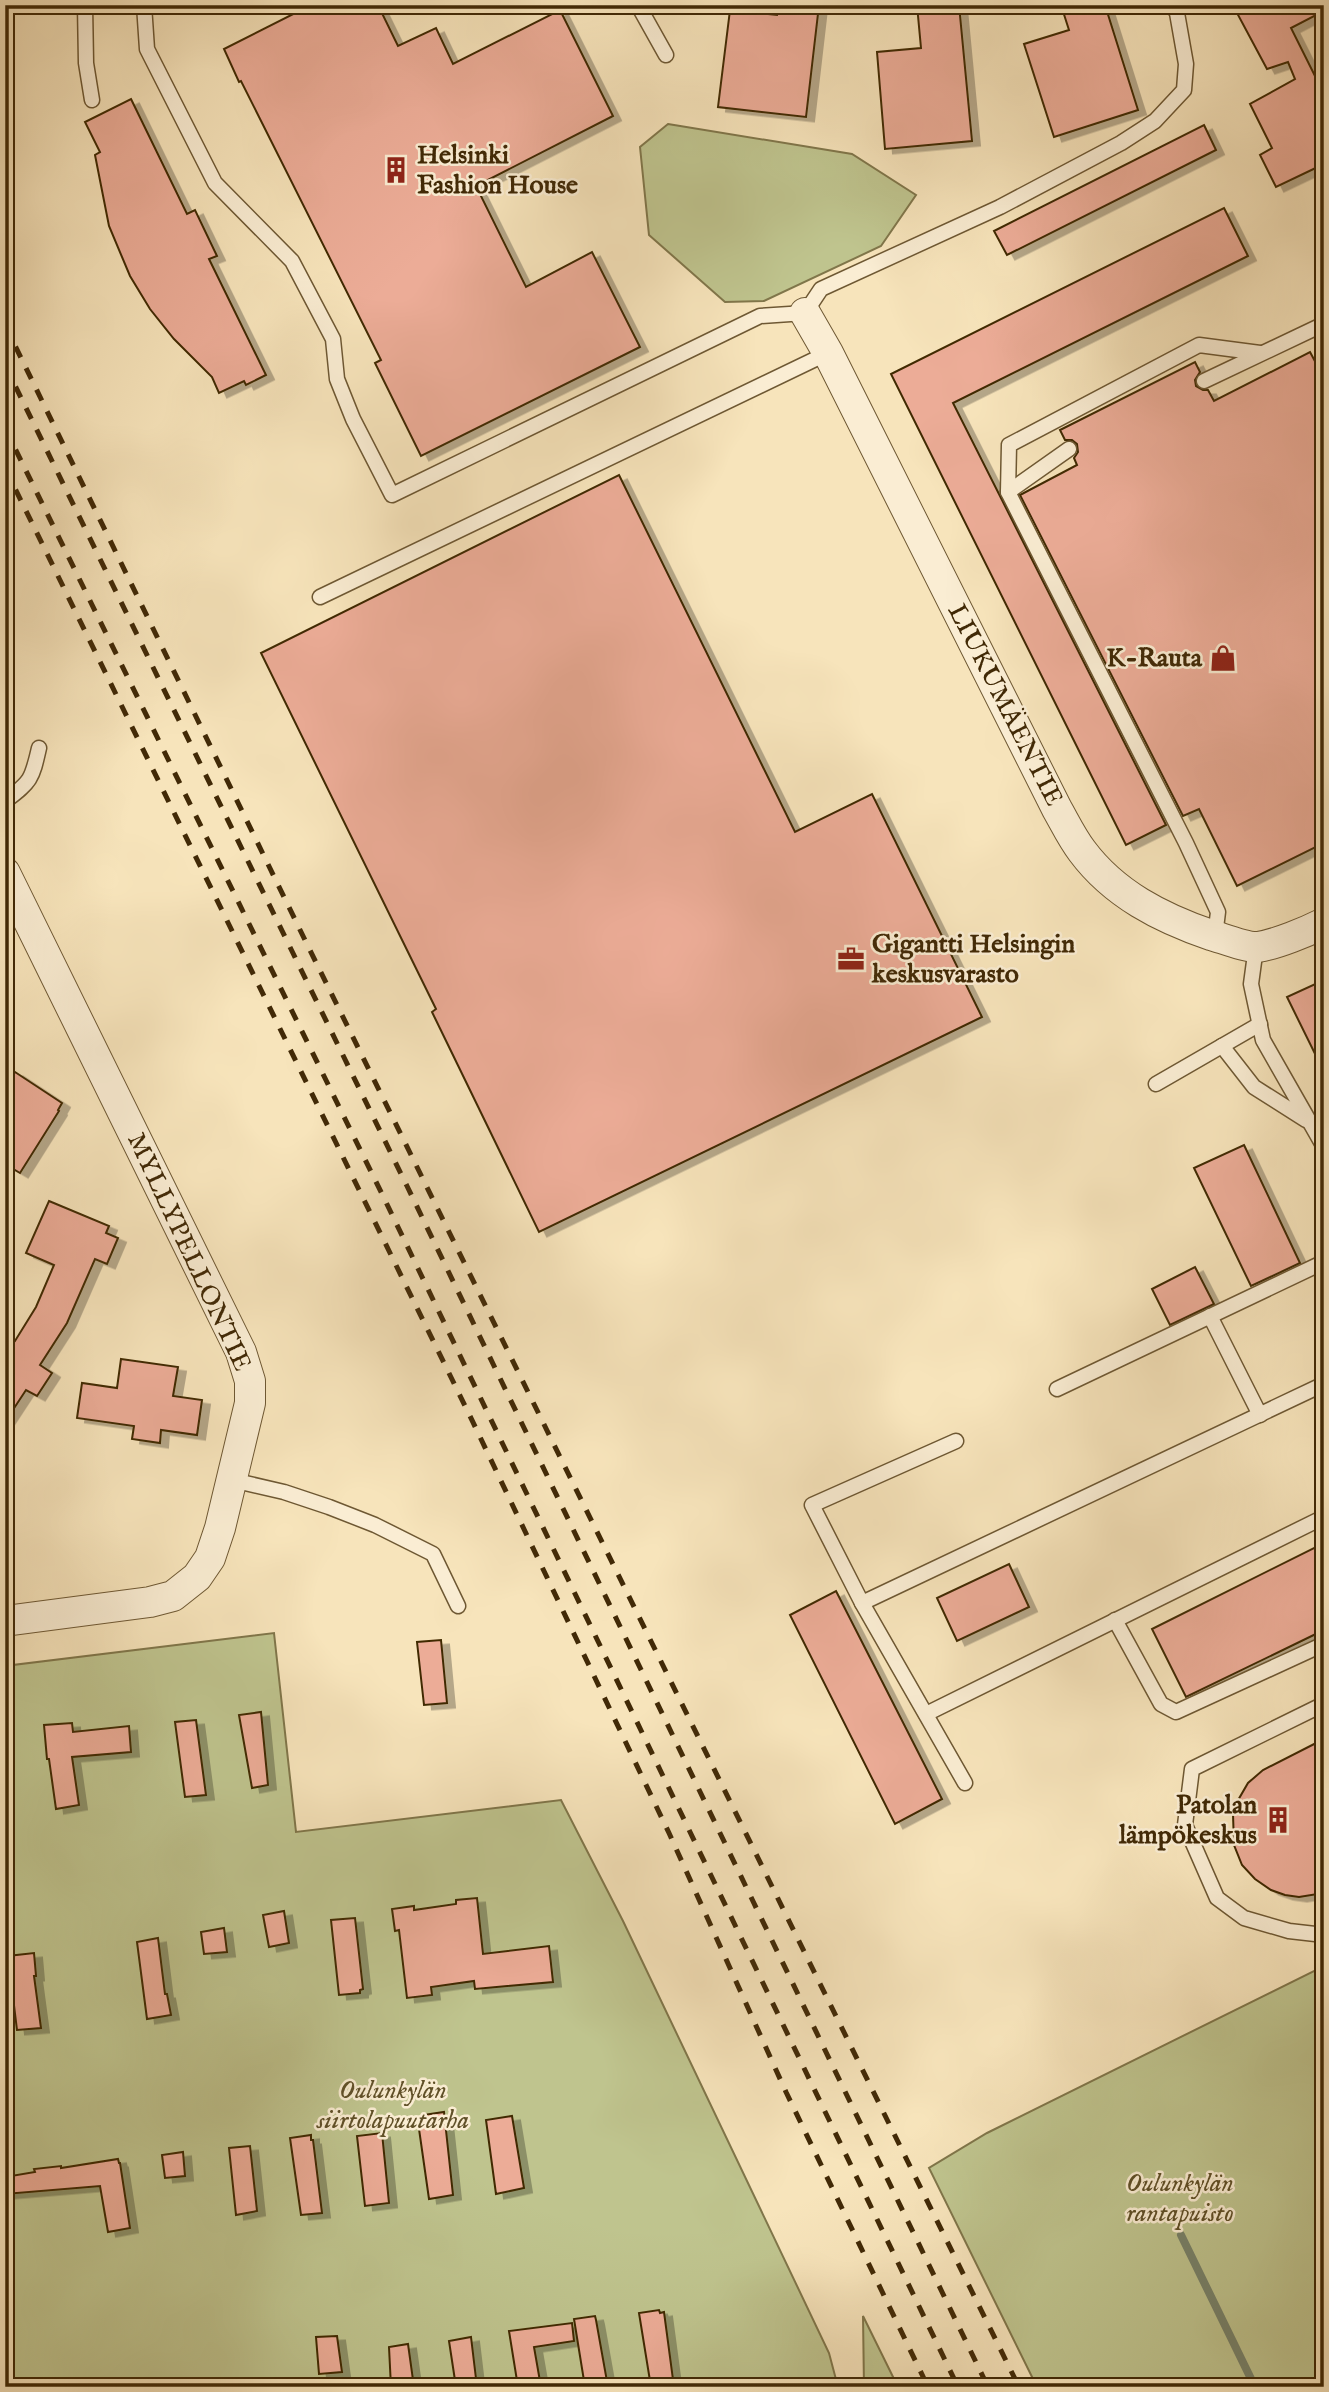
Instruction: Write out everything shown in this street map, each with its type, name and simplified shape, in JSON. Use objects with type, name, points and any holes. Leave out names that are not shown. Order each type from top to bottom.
[{"type":"street","name":"LIUKUMÄENTIE","points":[[805,313],[828,353],[1051,797],[1082,851],[1110,882],[1143,906],[1181,924],[1255,947]]},
{"type":"street","name":"MYLLYPELLONTIE","points":[[5,873],[241,1352],[250,1381],[250,1403],[220,1528],[210,1558],[197,1577],[173,1596],[150,1602],[5,1621]]},
{"type":"street","points":[[1255,947],[1324,923]]},
{"type":"lane","points":[[85,5],[86,63],[92,100]]},
{"type":"lane","points":[[144,5],[147,49],[215,183],[292,261],[333,339],[337,379],[353,419],[392,495],[760,316],[805,313],[821,289],[1000,206],[1121,143],[1155,121],[1184,90],[1186,64],[1177,13],[1172,5]]},
{"type":"lane","points":[[638,5],[666,55]]},
{"type":"lane","points":[[1204,381],[1324,324]]},
{"type":"lane","points":[[1214,936],[1218,912],[1213,901],[1008,492],[1009,444],[1199,345],[1260,353]]},
{"type":"lane","points":[[320,597],[828,353]]},
{"type":"lane","points":[[1008,492],[1069,449]]},
{"type":"lane","points":[[5,801],[27,785],[34,771],[39,748]]},
{"type":"lane","points":[[1255,947],[1251,984],[1263,1040],[1324,1147]]},
{"type":"lane","points":[[1156,1084],[1260,1024]]},
{"type":"lane","points":[[1222,1046],[1254,1087],[1309,1122]]},
{"type":"lane","points":[[1057,1389],[1324,1262]]},
{"type":"lane","points":[[1210,1316],[1260,1415]]},
{"type":"lane","points":[[862,1603],[1324,1384]]},
{"type":"lane","points":[[957,1441],[812,1504],[862,1603],[965,1783]]},
{"type":"lane","points":[[232,1480],[284,1492],[329,1507],[375,1525],[433,1554],[458,1606]]},
{"type":"lane","points":[[926,1714],[1324,1517]]},
{"type":"lane","points":[[1115,1620],[1161,1704],[1176,1712],[1324,1644]]},
{"type":"lane","points":[[1324,1704],[1192,1769],[1185,1825],[1217,1898],[1244,1918],[1289,1931],[1324,1935]]},
{"type":"green space","points":[[668,124],[852,154],[916,195],[881,246],[764,301],[725,302],[649,235],[640,147]]},
{"type":"green space","name":"Oulunkylän siirtolapuutarha","points":[[274,1633],[296,1832],[561,1800],[623,1921],[829,2353],[838,2387],[5,2387],[5,1666]]},
{"type":"green space","name":"Oulunkylän rantapuisto","points":[[1324,1966],[1324,2387],[1037,2387],[929,2168],[987,2133]]},
{"type":"green space","points":[[863,2316],[898,2387],[864,2387]]},
{"type":"building","name":"Helsinki Fashion House","points":[[311,5],[378,5],[398,46],[436,28],[453,64],[560,10],[613,116],[476,186],[526,287],[592,252],[640,347],[421,456],[375,363],[381,360],[224,49]]},
{"type":"building","points":[[778,5],[819,5],[806,117],[718,107],[730,10],[777,15]]},
{"type":"building","points":[[917,5],[959,5],[972,141],[885,149],[877,52],[921,48]]},
{"type":"building","points":[[1061,5],[1105,5],[1138,110],[1054,137],[1024,44],[1069,30]]},
{"type":"building","points":[[1252,5],[1324,5],[1324,11],[1291,28],[1324,94],[1324,164],[1276,187],[1260,155],[1272,148],[1250,104],[1295,79],[1288,62],[1267,69],[1237,13]]},
{"type":"building","points":[[131,99],[187,214],[195,210],[217,256],[209,259],[266,375],[246,385],[244,381],[219,393],[212,377],[174,339],[150,309],[130,276],[109,226],[95,155],[100,152],[85,122]]},
{"type":"building","points":[[1204,125],[1216,150],[1007,255],[994,231]]},
{"type":"building","points":[[1224,208],[1248,256],[953,403],[1166,825],[1126,845],[891,374]]},
{"type":"building","name":"K-Rauta","points":[[1310,352],[1324,378],[1324,843],[1237,886],[1199,809],[1183,816],[1020,495],[1077,465],[1074,458],[1078,452],[1077,444],[1072,440],[1065,440],[1060,430],[1195,362],[1200,372],[1195,380],[1196,386],[1208,390],[1214,401]]},
{"type":"building","points":[[619,475],[795,832],[872,794],[982,1017],[539,1232],[432,1012],[436,1009],[261,653]]},
{"type":"building","points":[[1324,980],[1324,1072],[1287,997]]},
{"type":"building","points":[[15,1072],[62,1103],[20,1173],[5,1164],[5,1085]]},
{"type":"building","points":[[1244,1145],[1300,1263],[1251,1286],[1194,1168]]},
{"type":"building","points":[[49,1201],[109,1226],[106,1233],[118,1238],[107,1264],[95,1259],[67,1323],[40,1365],[52,1373],[37,1396],[26,1390],[5,1422],[5,1335],[15,1341],[36,1307],[54,1265],[26,1253]]},
{"type":"building","points":[[1195,1267],[1214,1304],[1170,1325],[1152,1289]]},
{"type":"building","points":[[121,1359],[178,1367],[173,1396],[202,1400],[197,1435],[161,1430],[160,1443],[132,1439],[134,1426],[77,1418],[82,1383],[117,1388]]},
{"type":"building","points":[[1324,1543],[1324,1630],[1186,1697],[1152,1629]]},
{"type":"building","points":[[1009,1564],[1029,1607],[957,1641],[937,1598]]},
{"type":"building","points":[[836,1591],[942,1799],[895,1824],[790,1615]]},
{"type":"building","points":[[441,1640],[447,1703],[424,1705],[417,1642]]},
{"type":"building","points":[[261,1712],[268,1785],[252,1788],[239,1715]]},
{"type":"building","points":[[196,1720],[206,1795],[185,1797],[175,1722]]},
{"type":"building","points":[[72,1723],[73,1732],[129,1726],[131,1752],[72,1757],[79,1805],[56,1809],[44,1725]]},
{"type":"building","name":"Patolan lämpökeskus","points":[[1324,1739],[1324,1893],[1299,1897],[1285,1895],[1271,1890],[1255,1879],[1242,1865],[1234,1845],[1233,1814],[1248,1783],[1263,1770]]},
{"type":"building","points":[[477,1898],[483,1954],[549,1946],[553,1982],[475,1989],[474,1981],[431,1987],[432,1995],[407,1998],[399,1930],[395,1931],[392,1909],[414,1906],[414,1910]]},
{"type":"building","points":[[284,1911],[289,1943],[269,1947],[263,1915]]},
{"type":"building","points":[[355,1918],[363,1989],[360,1993],[339,1995],[331,1920]]},
{"type":"building","points":[[224,1928],[227,1952],[204,1954],[201,1932]]},
{"type":"building","points":[[158,1938],[165,1994],[171,2015],[147,2019],[137,1942]]},
{"type":"building","points":[[34,1953],[34,1976],[41,2028],[17,2030],[8,1956]]},
{"type":"building","points":[[444,2112],[453,2195],[429,2199],[420,2122],[424,2122],[423,2115]]},
{"type":"building","points":[[512,2116],[524,2188],[496,2194],[486,2120]]},
{"type":"building","points":[[382,2133],[389,2203],[365,2206],[357,2136]]},
{"type":"building","points":[[311,2135],[322,2213],[301,2215],[290,2138]]},
{"type":"building","points":[[250,2146],[257,2211],[236,2215],[229,2148]]},
{"type":"building","points":[[183,2152],[185,2176],[165,2178],[162,2155]]},
{"type":"building","points":[[118,2159],[130,2228],[108,2232],[100,2186],[5,2194],[5,2177],[35,2172],[34,2169],[61,2168]]},
{"type":"building","points":[[659,2310],[660,2313],[664,2312],[674,2387],[651,2387],[639,2313]]},
{"type":"building","points":[[595,2316],[608,2387],[585,2387],[574,2319]]},
{"type":"building","points":[[572,2323],[574,2341],[534,2347],[541,2387],[518,2387],[509,2331]]},
{"type":"building","points":[[337,2336],[342,2372],[319,2374],[316,2337]]},
{"type":"building","points":[[471,2337],[477,2387],[456,2387],[449,2341]]},
{"type":"building","points":[[408,2344],[414,2387],[391,2387],[389,2347]]},
{"type":"waterway","points":[[1181,2235],[1255,2387]]},
{"type":"railway","points":[[5,325],[304,938],[1019,2387]]},
{"type":"railway","points":[[5,365],[407,1186],[988,2387]]},
{"type":"railway","points":[[5,428],[383,1196],[958,2387]]},
{"type":"railway","points":[[5,468],[470,1416],[669,1833],[786,2092],[928,2387]]},
{"type":"place","name":"Helsinki Fashion House","points":[[396,170]]},
{"type":"place","name":"K-Rauta","points":[[1223,658]]},
{"type":"place","name":"Gigantti Helsingin keskusvarasto","points":[[851,959]]},
{"type":"place","name":"Patolan lämpökeskus","points":[[1278,1820]]}]
